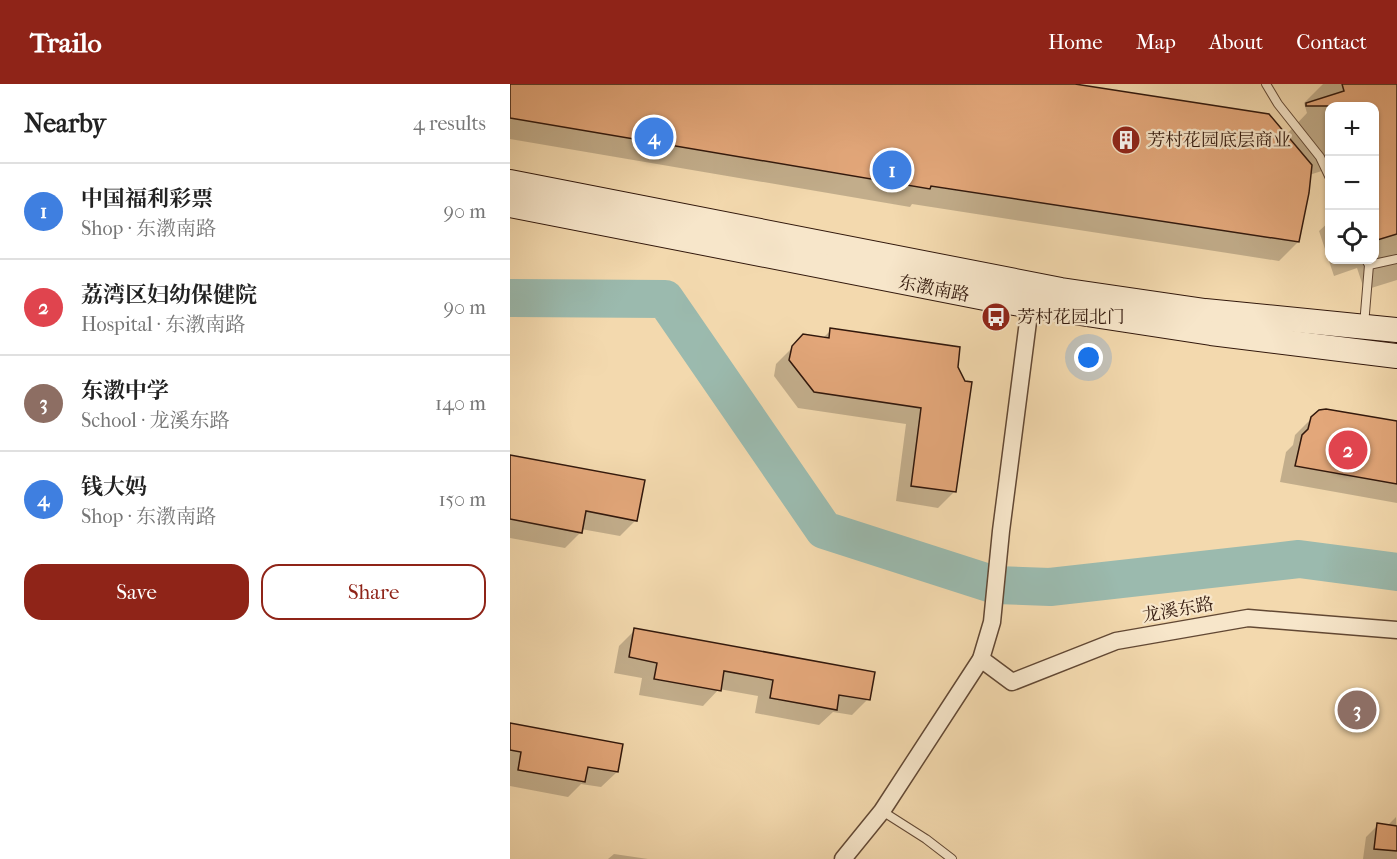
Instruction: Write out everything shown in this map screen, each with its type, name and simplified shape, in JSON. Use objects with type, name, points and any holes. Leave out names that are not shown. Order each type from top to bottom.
[{"type":"street","name":"东漖南路","points":[[510,182],[1061,290],[1204,311],[1397,330]]},
{"type":"street","name":"东漖南路","points":[[510,205],[1030,306],[1211,333],[1397,356]]},
{"type":"street","points":[[843,859],[882,811],[981,659],[992,622],[1001,531],[1030,306]]},
{"type":"street","name":"龙溪东路","points":[[981,659],[1012,682],[1116,641],[1248,618],[1397,630]]},
{"type":"lane","points":[[1266,84],[1278,104],[1320,157],[1325,169]]},
{"type":"lane","points":[[1379,261],[1397,259]]},
{"type":"lane","points":[[1364,325],[1368,264]]},
{"type":"lane","points":[[882,811],[952,859]]},
{"type":"building","points":[[510,84],[1075,84],[1269,114],[1312,165],[1309,193],[1299,242],[931,186],[930,189],[510,118]]},
{"type":"building","points":[[1342,84],[1397,84],[1397,234],[1379,239],[1379,102],[1325,102],[1325,106],[1306,106],[1306,103],[1344,91]]},
{"type":"building","points":[[830,328],[960,347],[958,367],[965,381],[972,382],[956,492],[911,486],[921,408],[814,392],[789,360],[792,346],[803,334],[829,338]]},
{"type":"building","points":[[1326,409],[1397,421],[1397,484],[1295,466],[1302,435],[1308,429],[1311,417],[1319,410]]},
{"type":"building","points":[[510,455],[645,480],[637,521],[586,511],[582,533],[510,519]]},
{"type":"building","points":[[634,628],[875,672],[870,700],[839,695],[837,710],[770,698],[773,680],[724,671],[721,691],[654,679],[657,663],[629,657]]},
{"type":"building","points":[[510,723],[623,744],[618,772],[588,767],[585,782],[518,770],[521,752],[510,750]]},
{"type":"building","points":[[1377,823],[1397,826],[1397,851],[1374,849]]},
{"type":"waterway","points":[[512,298],[665,299],[824,530],[995,585],[1050,587],[1299,559],[1397,572]]},
{"type":"place","name":"钱大妈","points":[[654,137]]},
{"type":"place","name":"芳村花园底层商业","points":[[1126,140]]},
{"type":"place","name":"中国福利彩票","points":[[892,170]]},
{"type":"place","name":"芳村花园北门","points":[[996,317]]},
{"type":"place","name":"荔湾区妇幼保健院","points":[[1348,450]]},
{"type":"place","name":"东漖中学","points":[[1357,710]]}]
